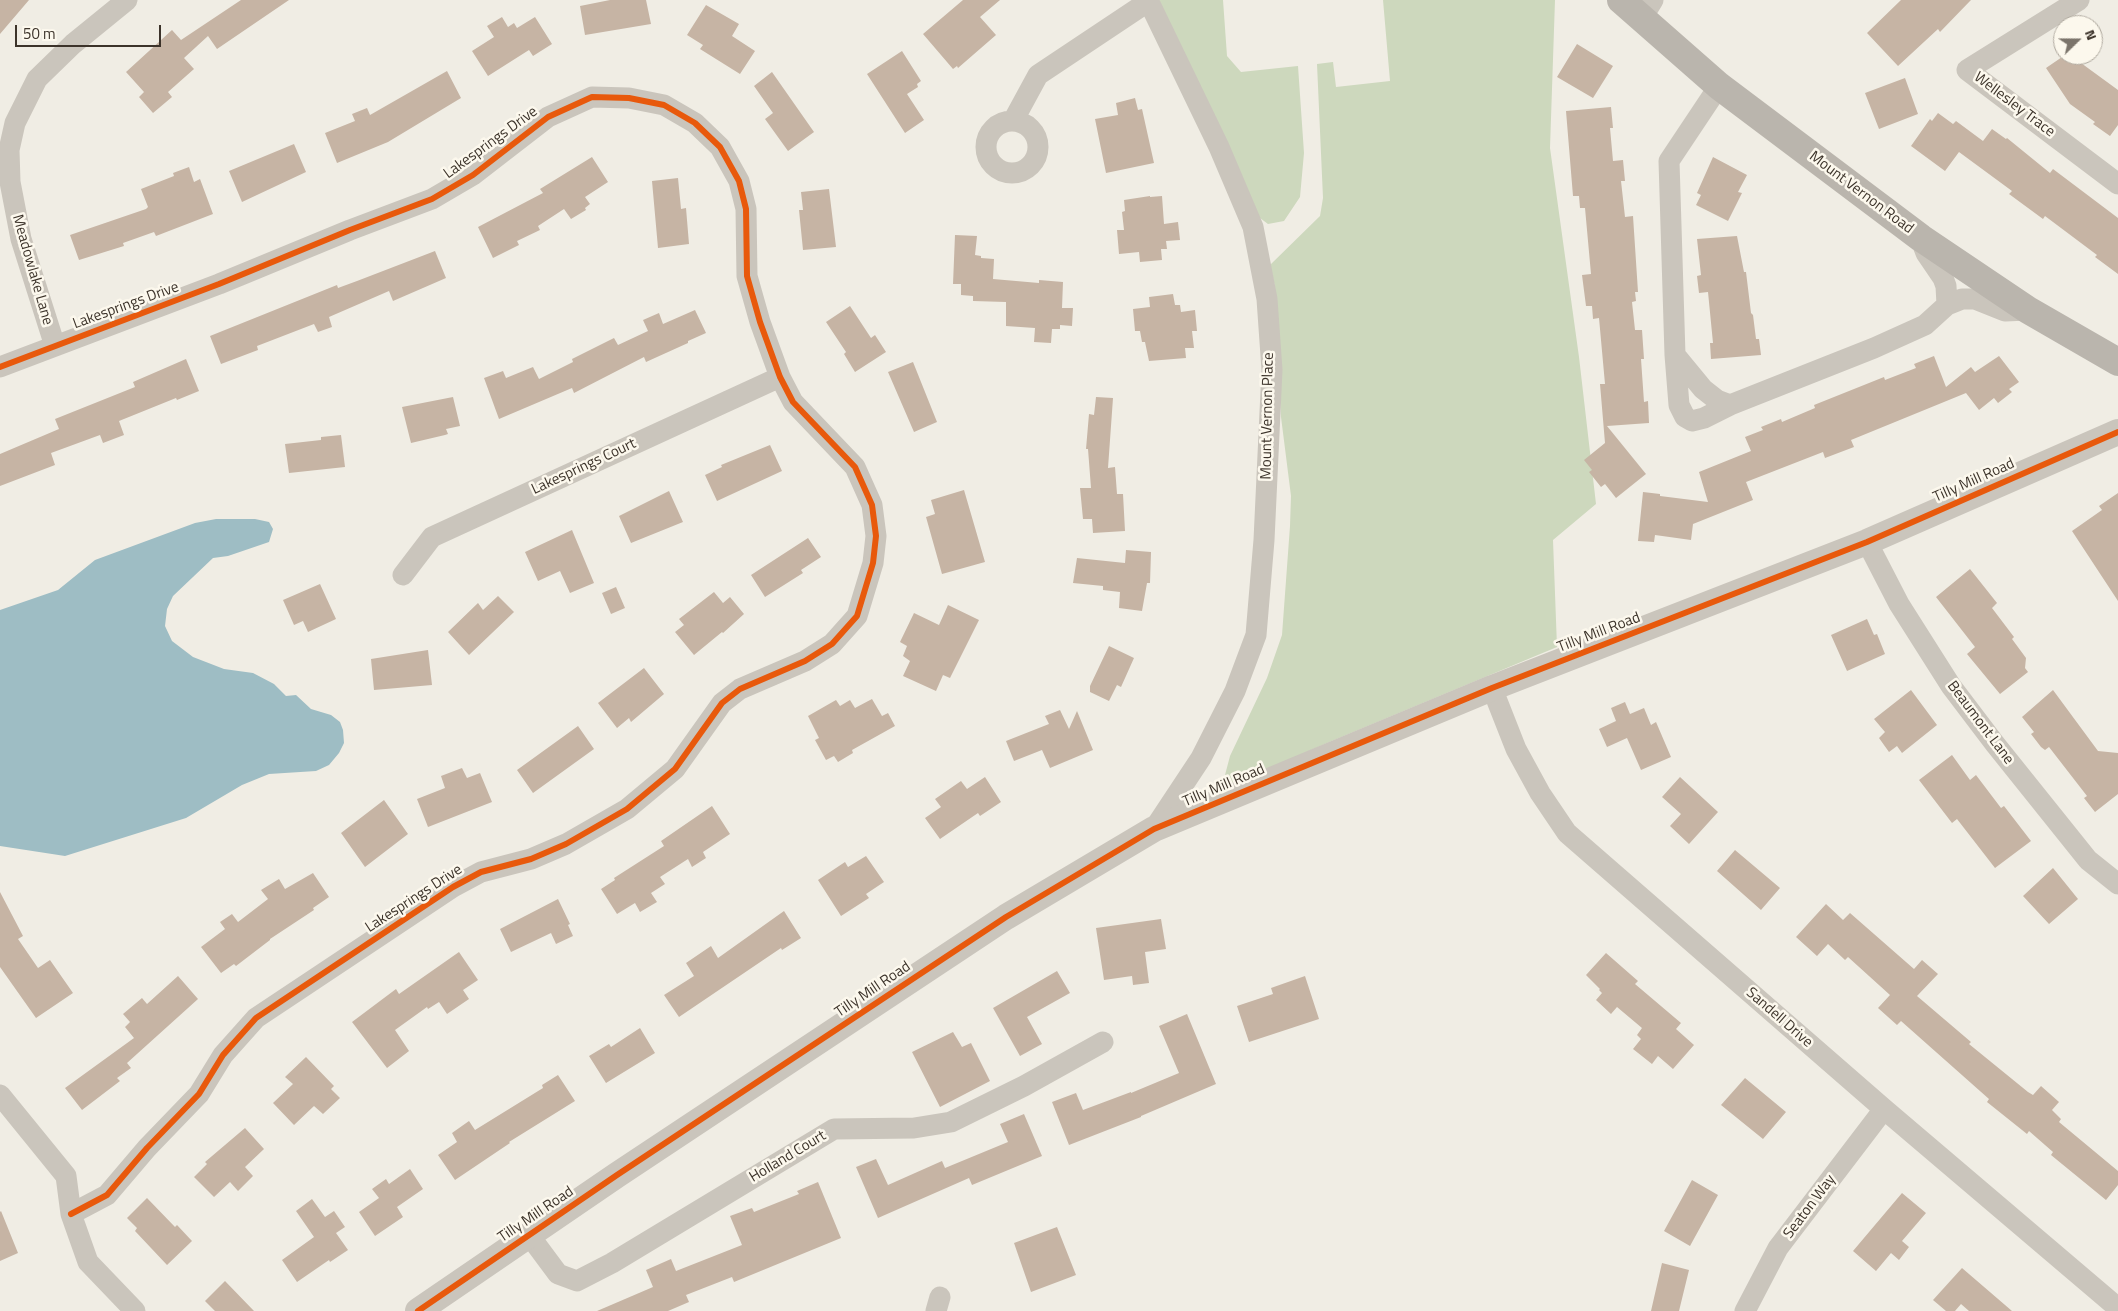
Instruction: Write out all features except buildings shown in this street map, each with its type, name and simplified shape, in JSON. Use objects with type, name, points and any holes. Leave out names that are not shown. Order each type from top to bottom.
[{"type":"main road","name":"Mount Vernon Road","points":[[1620,0],[1648,9],[1719,86],[1921,238],[2028,310],[2118,362]]},
{"type":"street","name":"Meadowlake Lane","points":[[55,346],[20,239],[10,182],[9,150],[15,122],[37,79],[73,44],[127,0]]},
{"type":"street","name":"Wellesley Trace","points":[[2079,0],[1967,70],[2118,184]]},
{"type":"street","points":[[1013,121],[1038,75],[1149,1]]},
{"type":"street","name":"Mount Vernon Place","points":[[1149,1],[1219,146],[1252,227],[1267,299],[1272,370],[1264,540],[1256,635],[1235,691],[1202,758],[1154,829]]},
{"type":"street","points":[[1719,86],[1669,161],[1675,362],[1679,405],[1685,417],[1692,421],[1704,418],[1730,405],[1925,325],[1947,305],[1962,299],[1975,299],[2005,311],[2028,310]]},
{"type":"street","name":"Lakesprings Drive","points":[[0,367],[219,284],[350,230],[432,199],[473,175],[548,117],[592,97],[629,98],[664,106],[695,123],[720,147],[739,181],[746,209],[747,276],[760,322],[780,377],[793,402],[855,467],[872,505],[876,536],[873,563],[858,616],[832,644],[805,661],[740,689],[722,704],[675,769],[627,809],[566,844],[531,859],[481,872],[453,887],[256,1018],[223,1055],[199,1094],[147,1148],[106,1195],[71,1214]]},
{"type":"street","points":[[1921,238],[1926,253],[1943,278],[1946,286],[1947,305]]},
{"type":"street","points":[[1675,362],[1717,400],[1730,405]]},
{"type":"street","name":"Lakesprings Court","points":[[402,575],[432,537],[780,377]]},
{"type":"street","name":"Tilly Mill Road","points":[[418,1311],[1006,917],[1154,829],[1492,688],[1867,542],[2118,432]]},
{"type":"street","name":"Beaumont Lane","points":[[1867,542],[1899,604],[1952,686],[1995,744],[2088,860],[2118,884]]},
{"type":"street","name":"Sandell Drive","points":[[1492,688],[1516,749],[1540,793],[1567,833],[1884,1109],[2118,1308]]},
{"type":"street","name":"Holland Court","points":[[529,1235],[558,1274],[577,1281],[612,1263],[834,1129],[914,1128],[951,1122],[1024,1086],[1103,1042]]},
{"type":"street","points":[[0,1094],[66,1176],[71,1214],[88,1262],[135,1311]]},
{"type":"street","name":"Seaton Way","points":[[1745,1311],[1778,1248],[1884,1109]]},
{"type":"green space","points":[[1159,0],[1223,0],[1227,56],[1241,72],[1298,66],[1304,153],[1300,197],[1284,221],[1268,224],[1256,215]]},
{"type":"green space","points":[[1383,0],[1555,0],[1550,148],[1579,357],[1596,504],[1553,540],[1557,647],[1231,785],[1225,775],[1230,756],[1267,678],[1282,635],[1291,496],[1281,417],[1275,287],[1270,265],[1320,216],[1323,198],[1317,64],[1333,62],[1336,87],[1390,81]]},
{"type":"water","points":[[216,519],[255,519],[269,522],[273,529],[269,542],[228,556],[213,558],[173,596],[167,609],[165,626],[172,641],[193,657],[224,669],[253,673],[274,684],[286,696],[296,695],[311,709],[331,715],[340,722],[343,730],[344,743],[339,753],[329,765],[316,771],[269,774],[242,785],[186,818],[65,856],[0,846],[0,610],[58,590],[95,560],[195,523]]},
{"type":"cycle path","points":[[0,367],[219,284],[350,230],[432,199],[473,175],[548,117],[592,97],[629,98],[664,105],[695,123],[720,147],[739,181],[746,209],[747,276],[760,322],[780,377],[793,402],[855,467],[872,505],[876,536],[873,563],[857,616],[832,644],[805,661],[740,689],[722,703],[675,769],[627,809],[566,844],[531,859],[481,872],[453,887],[256,1018],[223,1055],[199,1094],[147,1148],[107,1195],[71,1214]]},
{"type":"cycle path","points":[[418,1311],[617,1175],[1006,917],[1154,829],[1492,688],[1867,542],[2118,432]]}]
